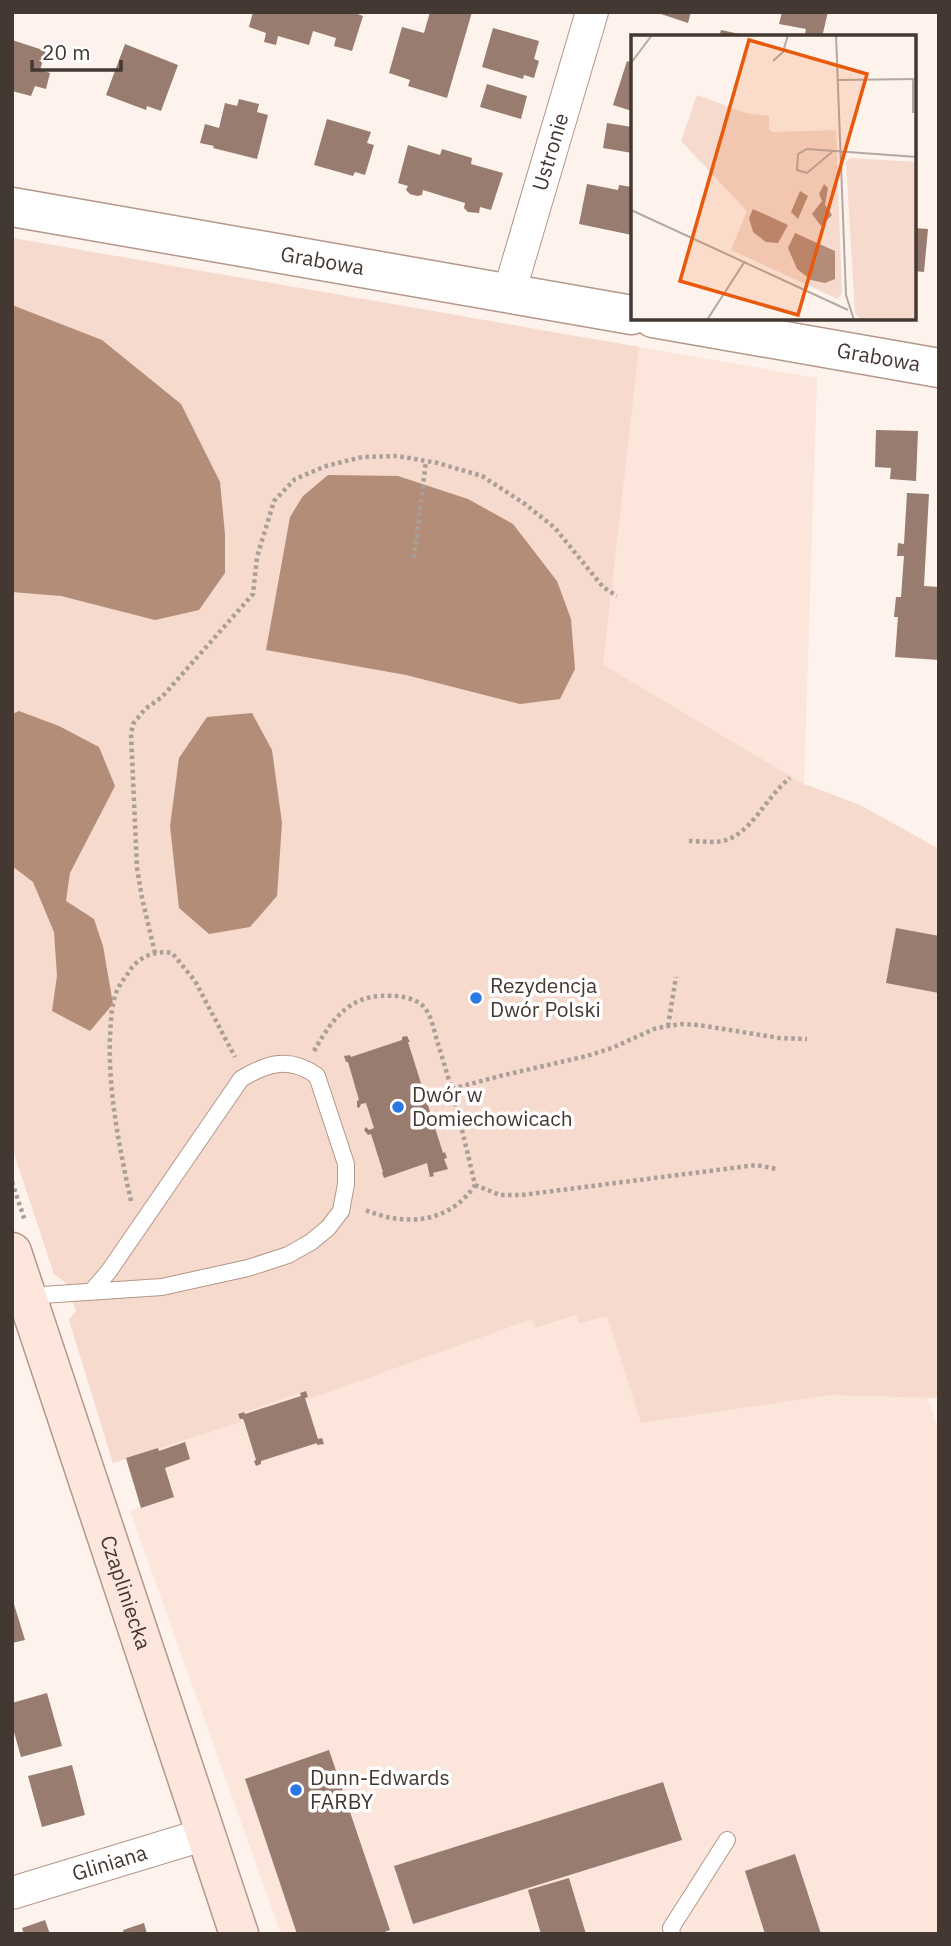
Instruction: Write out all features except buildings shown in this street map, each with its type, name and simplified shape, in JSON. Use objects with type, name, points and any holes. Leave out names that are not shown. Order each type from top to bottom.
[{"type":"main road","name":"Czapliniecka","points":[[12,1252],[19,1298],[239,1934]]},
{"type":"street","name":"Ustronie","points":[[509,293],[592,12]]},
{"type":"street","name":"Grabowa","points":[[12,207],[631,315]]},
{"type":"street","name":"Grabowa","points":[[664,320],[939,368]]},
{"type":"street","name":"Gliniana","points":[[12,1893],[206,1835]]},
{"type":"lane","points":[[19,1298],[162,1287],[248,1268],[288,1255],[312,1242],[341,1212],[346,1184],[346,1164],[317,1076],[292,1064],[274,1064],[241,1079],[109,1271],[92,1291]]},
{"type":"lane","points":[[672,1934],[671,1927],[727,1840]]},
{"type":"path","points":[[155,953],[137,868],[131,734],[133,724],[145,709],[163,697],[253,594],[257,557],[274,501],[295,479],[326,466],[362,457],[397,456],[482,476],[525,504],[555,528],[603,587],[617,596]]},
{"type":"path","points":[[414,558],[426,461]]},
{"type":"path","points":[[689,841],[712,842],[732,838],[745,830],[779,786],[790,778]]},
{"type":"path","points":[[137,1231],[113,1103],[109,1058],[111,1015],[116,993],[135,963],[161,951],[172,953],[195,981],[245,1077]]},
{"type":"path","points":[[668,1026],[676,977]]},
{"type":"path","points":[[304,1068],[328,1026],[339,1013],[362,1000],[377,996],[395,996],[422,1005],[429,1017],[453,1089],[475,1185],[467,1197],[452,1209],[427,1219],[406,1220],[380,1216],[344,1199]]},
{"type":"path","points":[[425,1096],[587,1056],[668,1026],[699,1025],[779,1038],[807,1039]]},
{"type":"path","points":[[475,1185],[500,1195],[522,1195],[756,1166],[777,1169]]},
{"type":"shaded area","name":"Rezydencja Dwór Polski","points":[[12,238],[817,378],[804,784],[860,805],[939,849],[939,1398],[928,1397],[939,1431],[939,1934],[281,1934],[130,1511],[141,1507],[126,1459],[113,1463],[69,1320],[76,1311],[66,1283],[54,1274],[12,1147]]},
{"type":"shaded area","name":"Rezydencja Dwór Polski","points":[[12,238],[639,347],[603,665],[804,784],[860,805],[939,849],[939,1398],[830,1395],[641,1423],[607,1316],[579,1323],[576,1315],[535,1328],[532,1319],[309,1399],[306,1391],[238,1414],[241,1422],[113,1463],[69,1320],[76,1311],[66,1283],[54,1274],[12,1147]]},
{"type":"shaded area","points":[[12,305],[102,340],[181,404],[220,482],[225,534],[225,573],[199,610],[155,620],[61,596],[12,592]]},
{"type":"shaded area","points":[[328,475],[398,476],[468,499],[513,524],[557,581],[571,619],[575,669],[560,699],[520,704],[406,675],[266,650],[290,517],[303,496]]},
{"type":"shaded area","points":[[19,711],[59,726],[99,747],[115,786],[70,873],[66,901],[94,919],[103,946],[113,1004],[90,1031],[52,1011],[57,976],[54,932],[33,882],[12,866],[12,714]]},
{"type":"shaded area","points":[[252,713],[272,750],[282,823],[277,896],[250,927],[209,934],[179,908],[170,826],[179,758],[207,717]]},
{"type":"place","name":"Rezydencja Dwór Polski","points":[[476,998]]},
{"type":"place","name":"Dwór w Domiechowicach","points":[[398,1107]]},
{"type":"place","name":"Dunn-Edwards FARBY","points":[[296,1790]]}]
